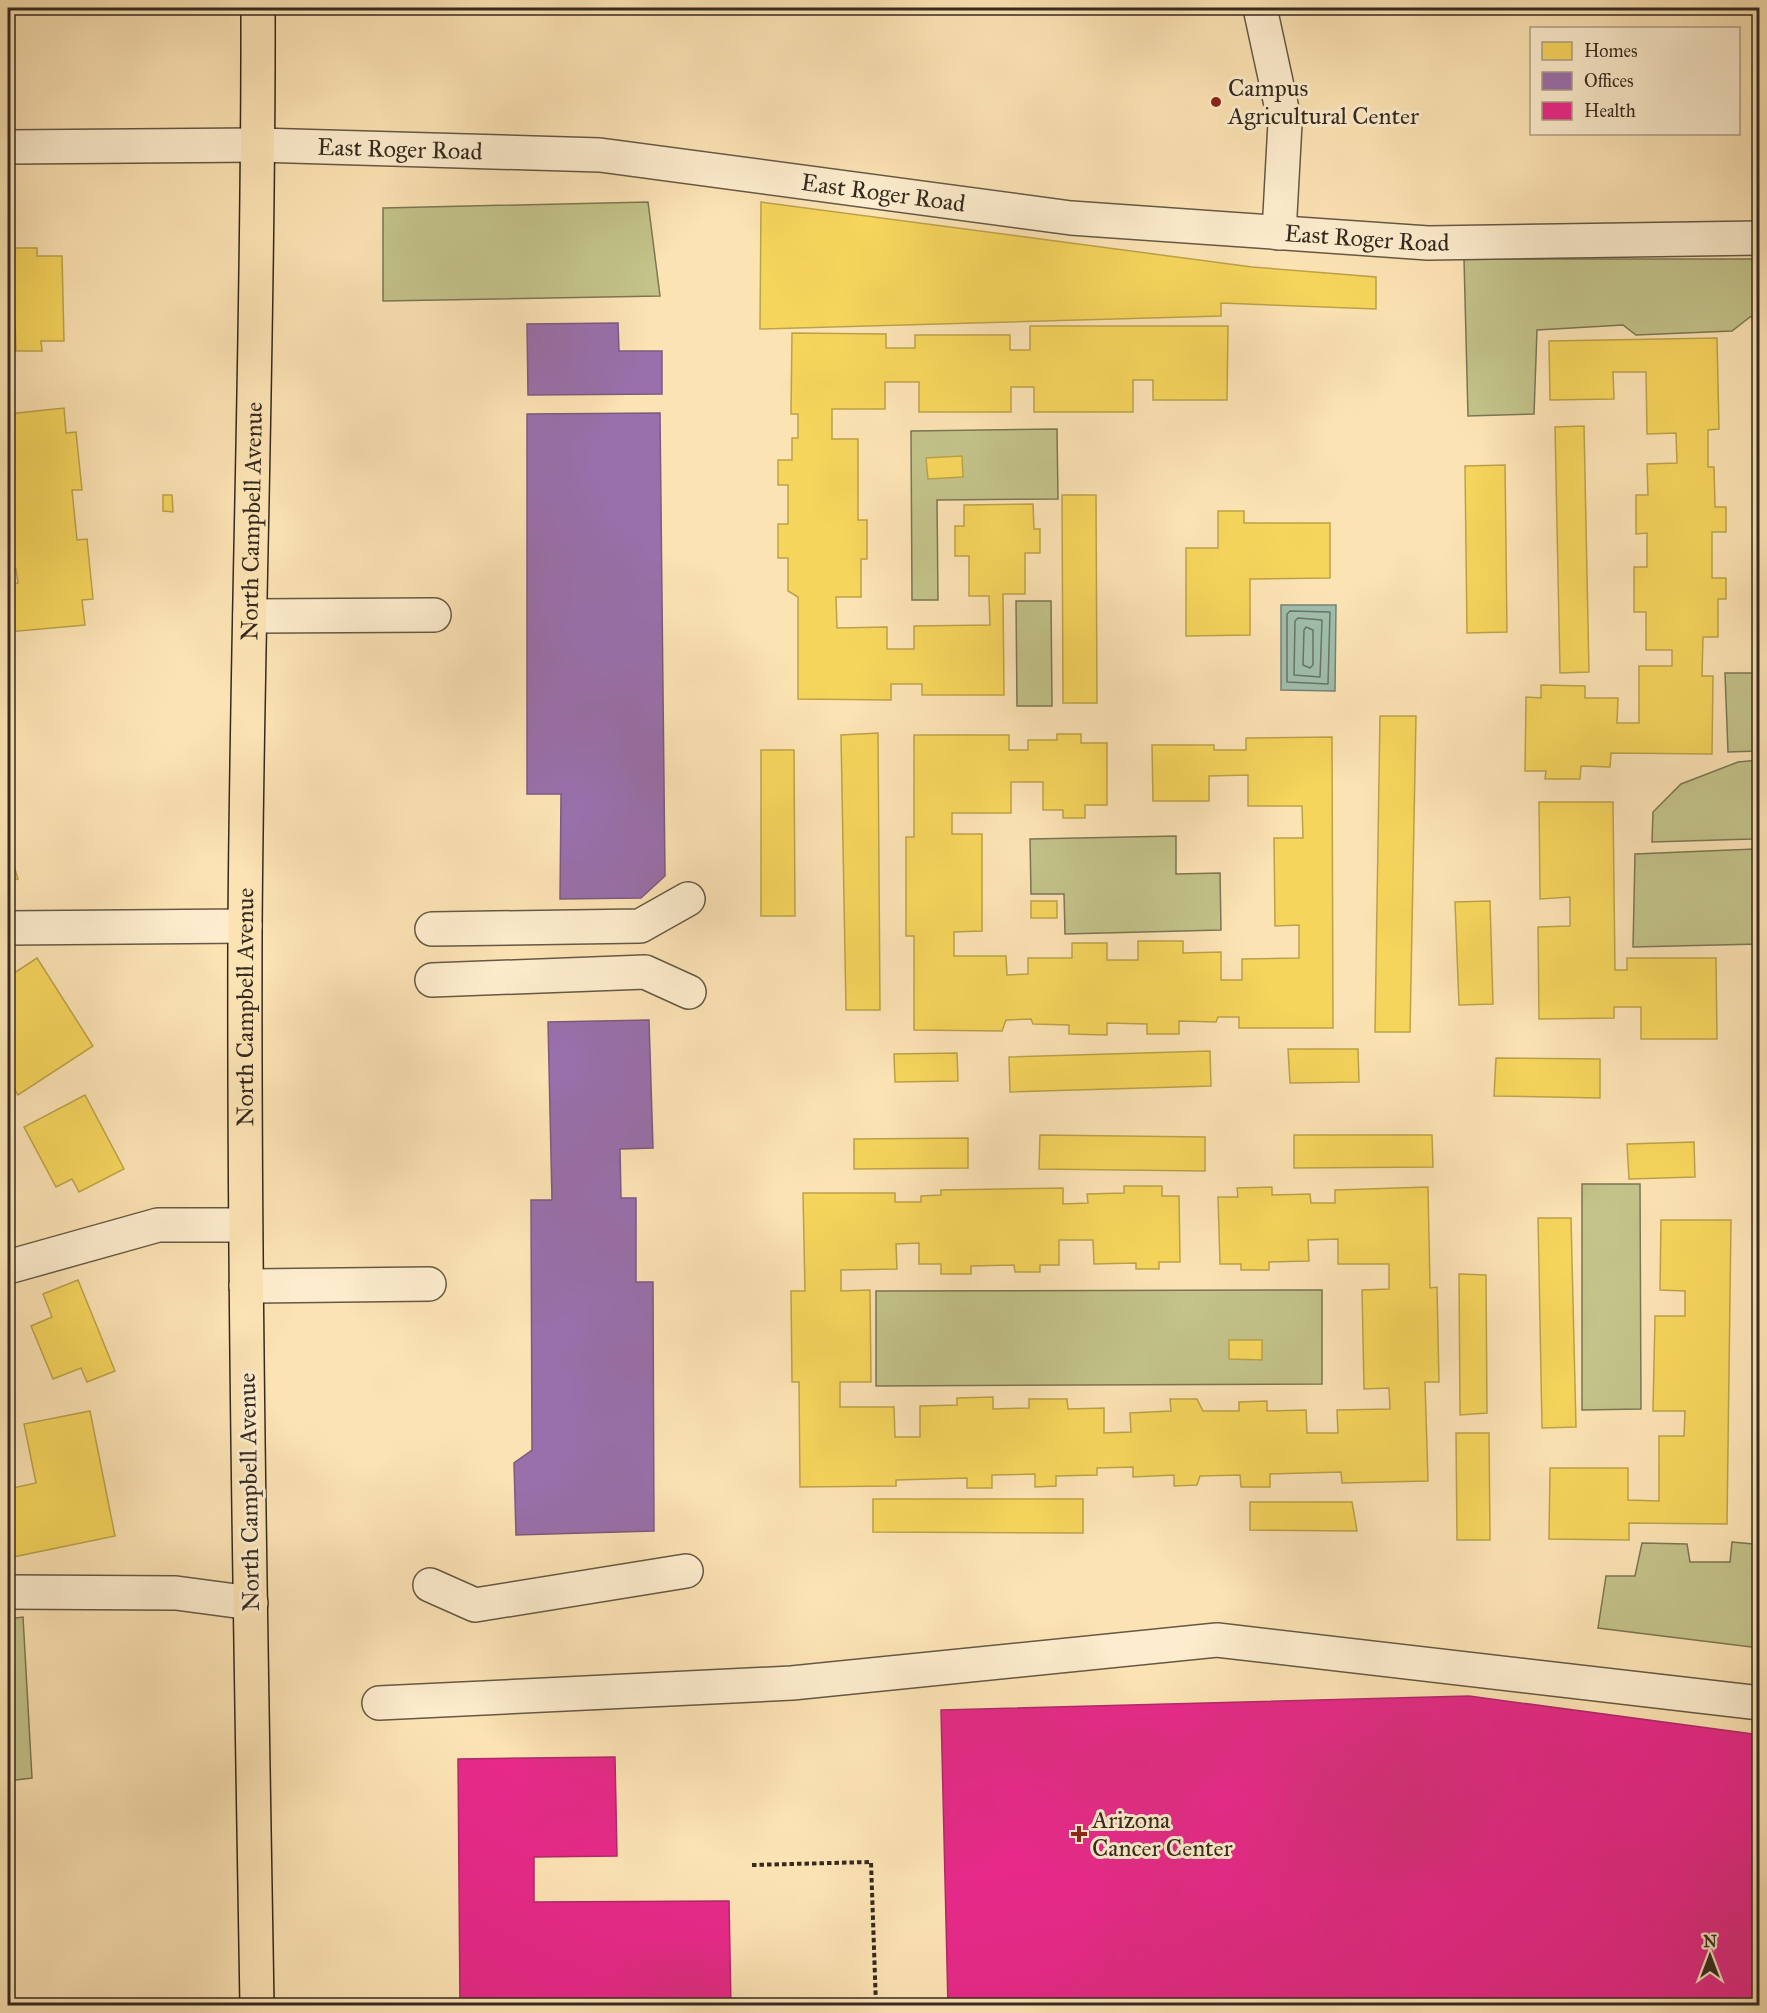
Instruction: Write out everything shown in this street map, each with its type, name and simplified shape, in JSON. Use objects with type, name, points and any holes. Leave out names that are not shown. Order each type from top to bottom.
[{"type":"main road","name":"North Campbell Avenue","points":[[257,2006],[245,1225],[245,926],[258,145],[258,8]]},
{"type":"street","points":[[1260,8],[1285,123],[1279,233]]},
{"type":"street","name":"East Roger Road","points":[[8,147],[258,145],[600,154],[1071,218],[1428,243],[1760,238]]},
{"type":"street","points":[[250,616],[434,615]]},
{"type":"street","points":[[432,929],[640,926],[688,899]]},
{"type":"street","points":[[8,928],[245,926]]},
{"type":"street","points":[[432,980],[645,972],[689,992]]},
{"type":"street","points":[[8,1267],[158,1225],[245,1225]]},
{"type":"street","points":[[246,1286],[429,1284]]},
{"type":"street","points":[[430,1586],[475,1605],[686,1571]]},
{"type":"street","points":[[8,1592],[176,1593],[251,1603]]},
{"type":"street","points":[[379,1703],[792,1683],[1217,1640],[1760,1702]]},
{"type":"path","points":[[752,1865],[871,1862],[876,2006]]},
{"type":"green space","points":[[648,202],[660,296],[383,301],[383,208]]},
{"type":"green space","points":[[1464,259],[1759,259],[1759,317],[1750,317],[1732,331],[1636,335],[1623,325],[1537,330],[1534,414],[1468,416]]},
{"type":"green space","points":[[1057,429],[1058,499],[937,500],[938,600],[912,600],[911,431]]},
{"type":"green space","points":[[1016,601],[1051,601],[1052,706],[1017,706]]},
{"type":"green space","points":[[1725,673],[1759,673],[1759,751],[1728,752]]},
{"type":"green space","points":[[1759,760],[1759,833],[1752,839],[1652,842],[1653,812],[1681,784],[1738,762]]},
{"type":"green space","points":[[1176,836],[1176,874],[1220,873],[1221,930],[1065,934],[1064,894],[1031,894],[1030,839]]},
{"type":"green space","points":[[1754,849],[1754,888],[1759,889],[1759,944],[1633,947],[1635,854]]},
{"type":"green space","points":[[1582,1184],[1640,1184],[1641,1409],[1582,1410]]},
{"type":"green space","points":[[1322,1290],[1322,1384],[876,1386],[876,1291]]},
{"type":"green space","points":[[1732,1542],[1753,1544],[1754,1587],[1759,1588],[1759,1648],[1598,1628],[1606,1576],[1635,1576],[1642,1543],[1687,1544],[1690,1562],[1730,1562]]},
{"type":"green space","points":[[23,1617],[32,1778],[8,1781],[8,1619]]},
{"type":"water","points":[[1281,605],[1336,605],[1335,691],[1281,690]]},
{"type":"building: Homes","points":[[761,202],[1252,267],[1376,277],[1376,309],[1221,303],[1221,316],[760,329]]},
{"type":"building: Homes","points":[[8,248],[37,248],[37,256],[62,256],[64,341],[41,341],[42,351],[16,351],[15,319],[8,319]]},
{"type":"building: Homes","points":[[1030,326],[1228,326],[1227,400],[1153,400],[1153,380],[1133,380],[1133,412],[1034,412],[1034,387],[1011,387],[1011,412],[919,412],[919,382],[885,382],[885,409],[832,409],[832,439],[858,439],[858,520],[867,520],[867,559],[861,559],[861,597],[836,597],[837,628],[887,627],[887,649],[914,649],[914,626],[990,625],[989,596],[969,596],[969,556],[955,556],[955,526],[964,526],[964,505],[1033,504],[1034,529],[1040,529],[1040,553],[1025,553],[1025,594],[1003,594],[1004,695],[922,695],[922,684],[891,684],[891,700],[798,699],[798,597],[788,591],[788,558],[778,558],[778,524],[788,524],[788,485],[778,485],[778,460],[792,460],[792,438],[798,438],[798,414],[791,414],[792,333],[886,334],[886,348],[915,348],[915,335],[1010,335],[1010,350],[1030,350]]},
{"type":"building: Homes","points":[[1717,338],[1719,429],[1708,430],[1708,467],[1714,467],[1715,507],[1726,507],[1726,532],[1712,532],[1712,578],[1726,578],[1726,599],[1718,599],[1718,637],[1703,637],[1702,676],[1713,676],[1712,754],[1611,753],[1610,767],[1581,766],[1580,779],[1545,779],[1546,771],[1525,771],[1526,697],[1541,698],[1541,685],[1585,686],[1585,698],[1618,698],[1617,723],[1639,723],[1639,666],[1672,666],[1672,650],[1646,650],[1646,612],[1634,612],[1634,567],[1647,567],[1647,533],[1636,534],[1636,495],[1648,495],[1647,464],[1677,463],[1676,433],[1647,434],[1646,372],[1613,372],[1614,399],[1550,400],[1549,341]]},
{"type":"building: Homes","points":[[64,408],[66,433],[76,432],[82,490],[72,490],[77,540],[87,539],[93,599],[82,600],[85,625],[8,632],[8,585],[18,583],[16,569],[8,569],[8,414]]},
{"type":"building: Homes","points":[[1584,426],[1589,672],[1560,673],[1555,427]]},
{"type":"building: Homes","points":[[962,456],[963,477],[928,479],[926,458]]},
{"type":"building: Homes","points":[[1505,465],[1507,632],[1467,633],[1465,466]]},
{"type":"building: Homes","points":[[163,495],[172,495],[173,512],[163,511]]},
{"type":"building: Homes","points":[[1062,495],[1096,495],[1097,703],[1063,703]]},
{"type":"building: Homes","points":[[1218,511],[1244,511],[1244,523],[1330,523],[1330,578],[1250,579],[1250,635],[1186,636],[1186,548],[1218,548]]},
{"type":"building: Homes","points":[[1380,716],[1416,716],[1410,1032],[1375,1032]]},
{"type":"building: Homes","points":[[878,733],[880,1010],[846,1010],[841,735]]},
{"type":"building: Homes","points":[[1057,734],[1081,734],[1081,743],[1107,743],[1107,805],[1085,805],[1085,818],[1063,818],[1063,810],[1043,810],[1043,782],[1011,782],[1011,813],[952,813],[952,834],[982,834],[982,931],[954,932],[954,956],[1006,956],[1007,975],[1028,974],[1028,958],[1072,958],[1072,943],[1107,943],[1107,960],[1138,960],[1138,941],[1183,941],[1183,953],[1221,952],[1221,980],[1242,980],[1242,959],[1299,958],[1299,925],[1275,926],[1274,838],[1303,838],[1302,806],[1248,806],[1248,775],[1209,776],[1209,801],[1153,801],[1152,745],[1214,745],[1214,750],[1246,750],[1246,738],[1332,737],[1333,1028],[1239,1028],[1239,1017],[1218,1017],[1216,1022],[1179,1021],[1179,1034],[1147,1034],[1147,1024],[1107,1023],[1107,1035],[1069,1034],[1069,1025],[1033,1024],[1031,1019],[1006,1020],[1002,1031],[914,1030],[914,936],[906,936],[906,837],[914,837],[914,735],[1009,735],[1009,750],[1028,750],[1028,740],[1057,740]]},
{"type":"building: Homes","points":[[761,750],[794,750],[795,916],[761,916]]},
{"type":"building: Homes","points":[[1539,802],[1613,802],[1615,970],[1627,970],[1627,958],[1716,958],[1717,1039],[1641,1039],[1641,1007],[1614,1007],[1614,1018],[1539,1019],[1538,927],[1570,926],[1570,897],[1540,899]]},
{"type":"building: Homes","points":[[8,846],[18,879],[8,882]]},
{"type":"building: Homes","points":[[1031,901],[1057,901],[1057,918],[1031,918]]},
{"type":"building: Homes","points":[[1490,901],[1493,1004],[1459,1005],[1455,902]]},
{"type":"building: Homes","points":[[37,958],[93,1046],[18,1095],[8,1079],[8,977]]},
{"type":"building: Homes","points":[[1288,1049],[1358,1049],[1359,1082],[1290,1083]]},
{"type":"building: Homes","points":[[1210,1051],[1211,1086],[1010,1092],[1009,1057]]},
{"type":"building: Homes","points":[[957,1053],[958,1081],[895,1082],[894,1054]]},
{"type":"building: Homes","points":[[1496,1058],[1600,1059],[1600,1098],[1494,1096]]},
{"type":"building: Homes","points":[[85,1095],[124,1169],[79,1192],[72,1179],[56,1187],[24,1127]]},
{"type":"building: Homes","points":[[1040,1135],[1205,1137],[1205,1171],[1039,1169]]},
{"type":"building: Homes","points":[[1294,1135],[1432,1135],[1433,1167],[1294,1168]]},
{"type":"building: Homes","points":[[968,1138],[968,1168],[854,1169],[854,1139]]},
{"type":"building: Homes","points":[[1694,1142],[1695,1177],[1629,1179],[1627,1144]]},
{"type":"building: Homes","points":[[1124,1186],[1162,1186],[1162,1196],[1179,1196],[1180,1262],[1159,1262],[1159,1269],[1136,1269],[1136,1263],[1094,1264],[1093,1240],[1059,1240],[1059,1265],[1040,1265],[1040,1272],[1015,1272],[1014,1265],[971,1266],[971,1274],[941,1274],[941,1264],[919,1264],[919,1243],[896,1244],[897,1269],[841,1270],[841,1291],[870,1290],[871,1382],[840,1382],[840,1407],[894,1407],[895,1437],[920,1437],[920,1406],[957,1405],[957,1398],[993,1397],[993,1409],[1029,1408],[1029,1399],[1067,1399],[1068,1409],[1104,1408],[1104,1433],[1131,1432],[1130,1413],[1171,1411],[1170,1399],[1197,1399],[1203,1411],[1239,1411],[1239,1402],[1267,1401],[1267,1411],[1306,1410],[1307,1433],[1338,1433],[1337,1410],[1390,1409],[1389,1388],[1364,1389],[1362,1290],[1389,1289],[1389,1264],[1338,1264],[1338,1239],[1308,1240],[1309,1261],[1269,1262],[1269,1270],[1241,1270],[1241,1264],[1220,1264],[1218,1197],[1238,1197],[1237,1188],[1272,1187],[1272,1195],[1310,1194],[1311,1203],[1335,1203],[1335,1190],[1428,1187],[1430,1288],[1437,1287],[1439,1382],[1425,1382],[1428,1481],[1342,1483],[1341,1472],[1270,1474],[1270,1487],[1241,1487],[1240,1475],[1200,1476],[1197,1485],[1174,1486],[1174,1475],[1133,1477],[1133,1467],[1097,1468],[1097,1475],[1056,1476],[1056,1486],[1035,1487],[1035,1474],[992,1475],[992,1488],[967,1488],[967,1478],[896,1480],[896,1486],[800,1487],[799,1382],[792,1382],[791,1291],[805,1291],[803,1193],[895,1193],[895,1202],[921,1202],[921,1196],[941,1195],[941,1190],[1063,1188],[1063,1204],[1088,1203],[1087,1194],[1124,1193]]},
{"type":"building: Homes","points":[[1538,1218],[1571,1218],[1576,1427],[1542,1428]]},
{"type":"building: Homes","points":[[1661,1220],[1731,1220],[1727,1524],[1629,1523],[1629,1540],[1549,1539],[1550,1468],[1628,1468],[1628,1500],[1659,1501],[1659,1436],[1684,1436],[1685,1411],[1653,1411],[1655,1316],[1685,1316],[1685,1291],[1660,1290]]},
{"type":"building: Homes","points":[[1459,1274],[1486,1275],[1487,1413],[1460,1415]]},
{"type":"building: Homes","points":[[78,1280],[115,1371],[87,1382],[81,1368],[53,1379],[31,1326],[52,1317],[43,1294]]},
{"type":"building: Homes","points":[[1229,1340],[1262,1340],[1262,1360],[1229,1359]]},
{"type":"building: Homes","points":[[90,1411],[115,1536],[13,1557],[8,1529],[8,1489],[36,1483],[24,1424]]},
{"type":"building: Homes","points":[[1456,1433],[1489,1433],[1490,1540],[1457,1540]]},
{"type":"building: Homes","points":[[873,1499],[1083,1499],[1083,1533],[873,1532]]},
{"type":"building: Homes","points":[[1250,1502],[1352,1502],[1357,1531],[1250,1530]]},
{"type":"building: Offices","points":[[618,323],[619,351],[662,351],[662,394],[528,395],[527,324]]},
{"type":"building: Offices","points":[[660,413],[665,876],[641,898],[560,899],[561,794],[527,794],[527,414]]},
{"type":"building: Offices","points":[[649,1020],[653,1148],[620,1149],[621,1198],[636,1198],[636,1282],[653,1282],[654,1531],[516,1535],[514,1463],[532,1450],[531,1200],[552,1200],[548,1022]]},
{"type":"building: Health","points":[[1469,1696],[1760,1735],[1760,2006],[948,2006],[941,1710]]},
{"type":"building: Health","points":[[615,1757],[617,1856],[534,1857],[534,1902],[729,1901],[731,2006],[460,2006],[458,1759]]},
{"type":"place","name":"Campus Agricultural Center","points":[[1216,102]]},
{"type":"place","name":"Arizona Cancer Center","points":[[1079,1834]]}]
